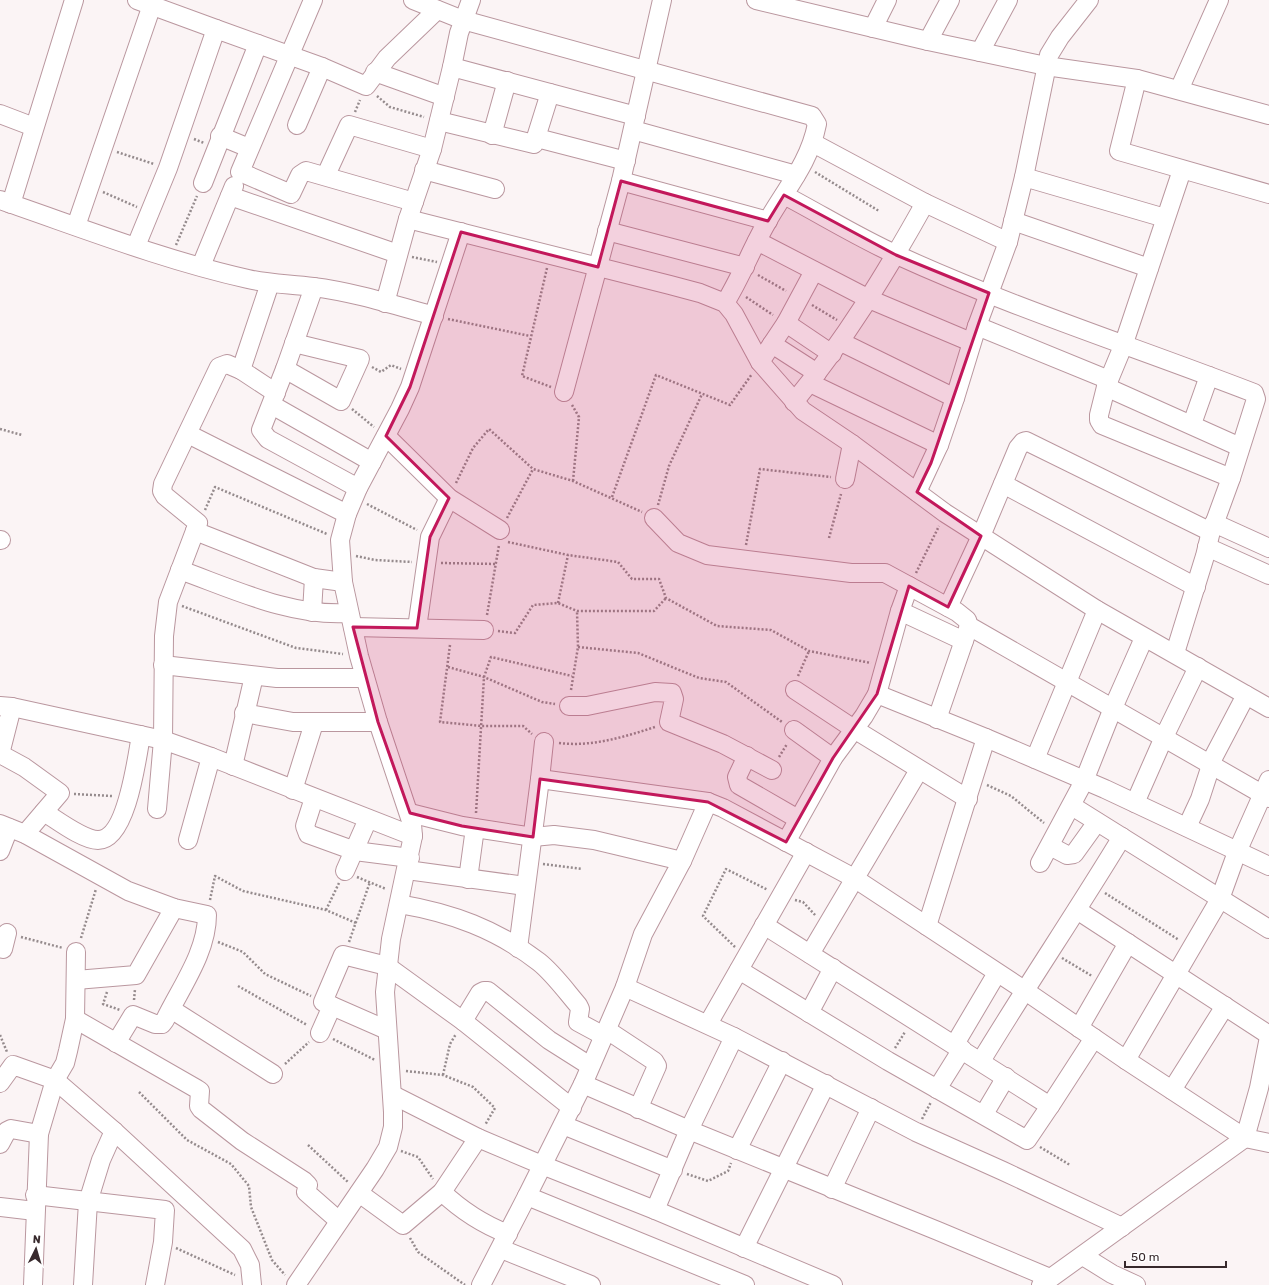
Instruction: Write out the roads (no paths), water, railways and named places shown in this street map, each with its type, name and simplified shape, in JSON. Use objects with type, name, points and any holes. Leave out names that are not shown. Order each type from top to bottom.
[{"type":"street","points":[[74,0],[34,127],[5,202],[170,258],[270,283],[314,287],[385,302],[434,316]]},
{"type":"street","points":[[201,266],[313,0]]},
{"type":"street","points":[[413,0],[463,20],[812,116],[817,124],[813,143],[799,170],[757,241],[730,296],[734,314],[760,362],[794,402],[816,421],[852,444],[945,513],[1097,610],[1144,638],[1175,653],[1269,708]]},
{"type":"street","points":[[385,302],[408,219],[432,149],[463,20],[471,0]]},
{"type":"street","points":[[564,392],[626,161],[662,0]]},
{"type":"street","points":[[873,28],[887,0]]},
{"type":"street","points":[[928,41],[950,0]]},
{"type":"street","points":[[980,52],[1008,0]]},
{"type":"street","points":[[917,492],[939,445],[974,334],[1008,242],[1024,177],[1046,66],[1054,46],[1089,0]]},
{"type":"street","points":[[1179,90],[1219,0]]},
{"type":"street","points":[[764,1],[928,41],[1046,66],[1137,79],[1269,115]]},
{"type":"street","points":[[76,226],[104,148],[145,3],[322,67],[445,97]]},
{"type":"street","points":[[371,79],[387,58],[437,10]]},
{"type":"street","points":[[136,246],[168,168],[216,29]]},
{"type":"street","points":[[203,183],[218,141],[258,44]]},
{"type":"street","points":[[297,125],[322,67]]},
{"type":"street","points":[[452,67],[550,93],[634,123],[799,170]]},
{"type":"street","points":[[1137,79],[1119,151],[1269,194]]},
{"type":"street","points":[[492,135],[506,81]]},
{"type":"street","points":[[439,121],[531,145],[534,144],[537,138],[550,93]]},
{"type":"street","points":[[0,114],[34,127]]},
{"type":"street","points":[[326,175],[349,125],[432,149]]},
{"type":"street","points":[[537,138],[626,161]]},
{"type":"street","points":[[218,141],[250,148]]},
{"type":"street","points":[[813,143],[925,203],[1008,242]]},
{"type":"street","points":[[424,170],[495,189]]},
{"type":"street","points":[[1182,170],[1123,346],[1107,384],[1099,420],[1102,426],[1231,478]]},
{"type":"street","points":[[282,214],[302,172],[309,171],[414,202]]},
{"type":"street","points":[[240,172],[291,194]]},
{"type":"street","points":[[1024,177],[1165,218]]},
{"type":"street","points":[[621,181],[768,221]]},
{"type":"street","points":[[784,195],[896,255],[1123,346],[1254,393],[1256,396],[1231,478],[1211,534],[1196,588],[1175,653]]},
{"type":"street","points":[[230,196],[398,254]]},
{"type":"street","points":[[794,402],[837,348],[869,300],[925,203]]},
{"type":"street","points":[[408,219],[700,294],[730,296]]},
{"type":"street","points":[[1013,221],[1149,268]]},
{"type":"street","points":[[607,231],[744,267]]},
{"type":"street","points":[[293,1282],[340,1221],[359,1193],[388,1147],[393,1127],[385,992],[387,966],[413,836],[410,813],[378,722],[359,656],[343,582],[340,547],[347,514],[356,492],[405,398],[434,316],[461,232]]},
{"type":"street","points":[[757,241],[869,300],[974,334],[1107,384],[1240,447]]},
{"type":"street","points":[[760,362],[786,323],[814,271]]},
{"type":"street","points":[[242,370],[270,283]]},
{"type":"street","points":[[314,287],[274,399],[261,427],[263,435],[356,492]]},
{"type":"street","points":[[786,323],[837,348],[955,398]]},
{"type":"street","points":[[285,369],[341,401],[360,359],[294,343]]},
{"type":"street","points":[[772,344],[814,378],[939,445]]},
{"type":"street","points":[[343,582],[314,578],[197,527],[165,496],[162,490],[165,478],[220,367],[228,364],[242,370],[274,399],[372,462]]},
{"type":"street","points":[[1192,424],[1209,376]]},
{"type":"street","points":[[188,434],[347,514]]},
{"type":"street","points":[[386,436],[449,498],[502,537]]},
{"type":"street","points":[[948,607],[981,536],[1020,444],[1026,441],[1211,534],[1269,576]]},
{"type":"street","points":[[845,479],[852,444]]},
{"type":"street","points":[[1003,484],[1196,588]]},
{"type":"street","points":[[417,628],[425,563],[430,537],[449,498]]},
{"type":"street","points":[[654,518],[672,537],[688,548],[707,556],[851,572],[885,573],[963,616],[967,634],[937,719]]},
{"type":"street","points":[[157,809],[163,740],[163,665],[168,602],[197,527]]},
{"type":"street","points":[[1211,534],[1269,548]]},
{"type":"street","points":[[180,570],[257,598],[351,620],[417,628],[484,630]]},
{"type":"street","points":[[312,612],[314,578]]},
{"type":"street","points":[[786,842],[833,758],[878,694],[900,610],[909,586]]},
{"type":"street","points":[[900,610],[967,634],[1068,681],[1211,766],[1267,791],[1237,852],[1220,899],[1126,1060]]},
{"type":"street","points":[[1035,759],[1097,610]]},
{"type":"street","points":[[1040,863],[1054,840],[1084,781],[1113,708],[1144,638]]},
{"type":"street","points":[[163,665],[277,678],[365,678]]},
{"type":"street","points":[[1135,803],[1164,737],[1198,667]]},
{"type":"street","points":[[233,766],[244,713],[254,676]]},
{"type":"street","points":[[795,690],[919,770],[968,799]]},
{"type":"street","points":[[569,706],[599,705],[655,692],[667,691],[674,695],[669,722],[723,744],[772,770]]},
{"type":"street","points":[[878,694],[1035,759],[1135,803],[1269,866]]},
{"type":"street","points":[[1187,827],[1200,799],[1217,750],[1246,695]]},
{"type":"street","points":[[0,851],[11,829],[44,812],[60,793],[24,767],[0,754],[6,707],[163,740],[211,757],[413,836]]},
{"type":"street","points":[[244,713],[276,720],[314,723],[378,722]]},
{"type":"street","points":[[294,790],[314,723]]},
{"type":"street","points":[[794,730],[833,758]]},
{"type":"street","points":[[44,812],[84,836],[98,840],[106,839],[112,834],[117,826],[129,797],[141,735]]},
{"type":"street","points":[[927,926],[986,738]]},
{"type":"street","points":[[518,948],[544,742]]},
{"type":"street","points":[[747,756],[737,776],[739,785],[798,819]]},
{"type":"street","points":[[188,840],[211,757]]},
{"type":"street","points":[[810,954],[919,770]]},
{"type":"street","points":[[540,779],[708,802],[723,808],[854,878],[1245,1138],[1269,1143]]},
{"type":"street","points":[[314,798],[305,826],[306,832],[311,836],[355,851],[468,880],[525,886]]},
{"type":"street","points":[[481,1285],[572,1108],[624,987],[643,934],[682,861],[708,802]]},
{"type":"street","points":[[1072,806],[1269,929]]},
{"type":"street","points":[[410,813],[475,828],[533,837],[554,835],[594,840],[682,861]]},
{"type":"street","points":[[345,871],[368,819]]},
{"type":"street","points":[[1054,840],[1067,855],[1072,855],[1077,851],[1097,822]]},
{"type":"street","points":[[468,880],[475,828]]},
{"type":"street","points":[[11,829],[128,891],[174,908],[207,915],[204,937],[195,962],[162,1024],[155,1024],[133,1015],[116,1043]]},
{"type":"street","points":[[981,1061],[1024,990],[1077,910],[1122,837]]},
{"type":"street","points":[[708,1024],[806,852]]},
{"type":"street","points":[[399,904],[464,919],[518,948],[540,962],[578,1005],[580,1009],[578,1022],[605,1033],[654,1061],[657,1066],[638,1109]]},
{"type":"street","points":[[76,980],[136,975],[174,908]]},
{"type":"street","points":[[583,1084],[782,1170],[959,1239],[1045,1282],[1245,1138],[1264,1090],[1269,1036],[1077,910]]},
{"type":"street","points":[[764,925],[1050,1106]]},
{"type":"street","points":[[1079,1028],[1128,943]]},
{"type":"street","points":[[33,1285],[35,1203],[39,1134],[56,1080],[65,1063],[75,1019],[76,952]]},
{"type":"street","points":[[320,1033],[343,955],[387,966],[463,1021],[572,1108]]},
{"type":"street","points":[[742,964],[809,1013],[888,1061],[984,1114],[1027,1140],[1094,1038]]},
{"type":"street","points":[[809,1013],[833,968]]},
{"type":"street","points":[[937,1089],[997,973]]},
{"type":"street","points":[[624,987],[734,1036],[916,1132],[1122,1227]]},
{"type":"street","points":[[463,1021],[480,993],[488,991],[550,1040],[590,1066]]},
{"type":"street","points":[[328,1004],[387,1030]]},
{"type":"street","points":[[1172,1090],[1225,1006]]},
{"type":"street","points":[[171,1009],[273,1074]]},
{"type":"street","points":[[75,1019],[200,1091],[199,1106],[201,1109],[242,1141],[304,1181],[308,1185],[306,1192],[340,1221]]},
{"type":"street","points":[[655,1210],[689,1130],[734,1036]]},
{"type":"street","points":[[737,1150],[782,1061]]},
{"type":"street","points":[[0,1082],[13,1065],[56,1080],[114,1130],[242,1250],[250,1265],[252,1284]]},
{"type":"street","points":[[984,1114],[1006,1077]]},
{"type":"street","points":[[744,1248],[826,1084]]},
{"type":"street","points":[[392,1095],[478,1138],[833,1285]]},
{"type":"street","points":[[832,1189],[871,1108]]},
{"type":"street","points":[[563,1125],[673,1170]]},
{"type":"street","points":[[0,1144],[7,1132],[11,1129],[39,1134]]},
{"type":"street","points":[[83,1285],[88,1202],[101,1160],[114,1130]]},
{"type":"street","points":[[359,1193],[403,1225],[442,1192],[478,1138]]},
{"type":"street","points":[[155,1285],[164,1242],[165,1179]]},
{"type":"street","points":[[442,1192],[455,1204],[504,1241],[591,1285]]},
{"type":"street","points":[[527,1196],[736,1283]]},
{"type":"street","points":[[0,1207],[35,1203],[88,1202],[164,1210]]},
{"type":"street","points":[[1083,1256],[1112,1274],[1136,1285]]}]
